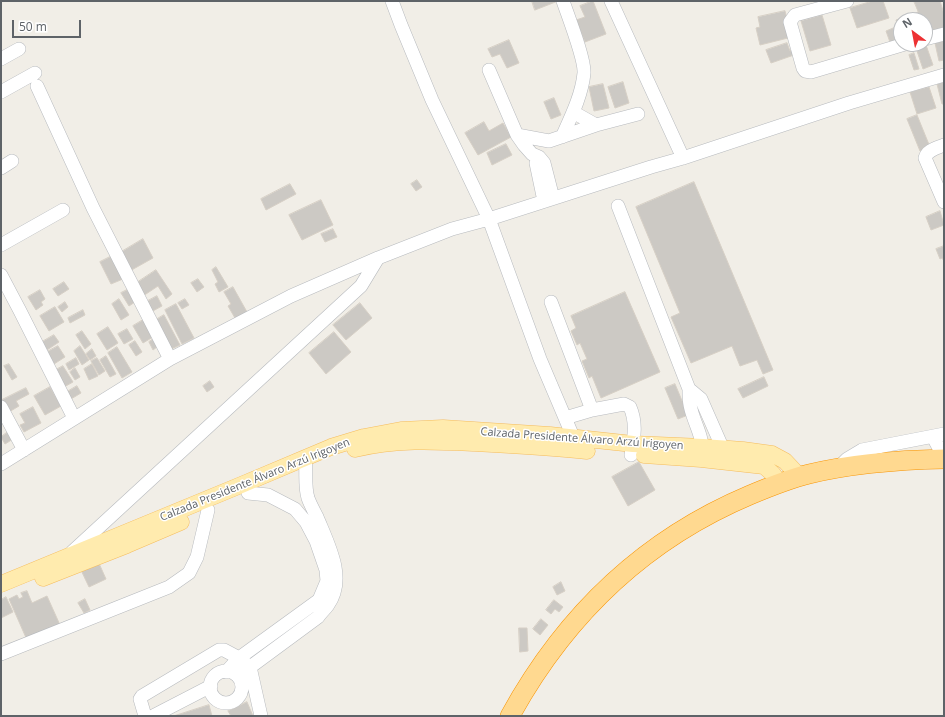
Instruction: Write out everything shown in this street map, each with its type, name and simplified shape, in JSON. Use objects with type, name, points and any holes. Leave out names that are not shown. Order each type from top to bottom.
[{"type":"highway","points":[[510,716],[536,671],[585,609],[618,578],[649,552],[691,525],[741,499],[800,477],[871,462],[914,459],[943,454]]},
{"type":"main road","name":"Calzada Presidente Álvaro Arzú Irigoyen","points":[[1,595],[127,545],[248,493],[352,439],[386,432],[442,428],[542,435],[573,444],[632,450],[702,453],[764,466],[773,474],[780,484]]},
{"type":"main road","name":"Calzada Presidente Álvaro Arzú Irigoyen","points":[[702,453],[723,448],[772,454],[785,462],[800,477]]},
{"type":"main road","name":"Calzada Presidente Álvaro Arzú Irigoyen","points":[[1,584],[306,462]]},
{"type":"street","points":[[392,1],[432,100],[489,219],[540,359],[565,418],[573,444]]},
{"type":"street","points":[[562,137],[573,112],[584,71],[581,55],[563,1]]},
{"type":"street","points":[[611,1],[683,158]]},
{"type":"street","points":[[847,1],[795,15],[792,18],[790,22],[802,68],[805,72],[811,72],[893,48]]},
{"type":"street","points":[[933,37],[944,34]]},
{"type":"street","points":[[1,59],[18,49]]},
{"type":"street","points":[[489,70],[517,135],[532,154],[539,157]]},
{"type":"street","points":[[1,92],[36,73]]},
{"type":"street","points":[[1,464],[170,360],[291,296],[378,258],[452,229],[489,219],[683,158],[849,103],[944,75]]},
{"type":"street","points":[[37,86],[93,208],[170,360]]},
{"type":"street","points":[[573,112],[596,125]]},
{"type":"street","points":[[517,135],[549,141],[596,125],[638,114]]},
{"type":"street","points":[[549,141],[536,165],[549,199]]},
{"type":"street","points":[[944,145],[925,154],[925,158],[944,202]]},
{"type":"street","points":[[618,206],[688,389],[690,406],[700,432],[702,453]]},
{"type":"street","points":[[1,245],[63,210]]},
{"type":"street","points":[[67,557],[362,286],[378,258]]},
{"type":"street","points":[[1,275],[74,418]]},
{"type":"street","points":[[551,302],[592,410]]},
{"type":"street","points":[[688,389],[701,399],[723,448]]},
{"type":"street","points":[[565,418],[592,410],[624,404],[630,407],[634,416],[635,433],[632,450]]},
{"type":"street","points":[[1,407],[24,450]]},
{"type":"street","points":[[838,468],[847,459],[862,450],[938,436],[943,454]]},
{"type":"street","points":[[153,716],[210,686],[217,675],[232,674],[250,667],[318,617],[329,604],[326,570],[316,541],[311,518],[306,483],[306,462]]},
{"type":"street","points":[[248,493],[268,495],[311,518]]},
{"type":"street","points":[[1,654],[169,587],[189,573],[197,557],[208,510]]},
{"type":"street","points":[[232,674],[239,658],[329,592]]},
{"type":"street","points":[[145,716],[140,699],[142,696],[219,650],[224,650],[239,658],[250,667],[262,716]]},
{"type":"street","points":[[210,686],[212,695],[218,701],[227,703],[232,702],[239,697],[242,689],[240,680],[232,674]]},
{"type":"building","points":[[532,1],[558,1],[535,10]]},
{"type":"building","points":[[593,1],[606,34],[585,42],[576,20],[585,17],[580,6]]},
{"type":"building","points":[[873,1],[883,1],[889,18],[857,28],[850,8]]},
{"type":"building","points":[[914,1],[940,1],[944,14],[944,27],[933,30],[933,12],[918,12]]},
{"type":"building","points":[[785,11],[792,37],[760,45],[756,28],[760,27],[758,17]]},
{"type":"building","points":[[822,15],[831,45],[810,51],[801,21]]},
{"type":"building","points":[[893,28],[893,44],[891,45],[886,31]]},
{"type":"building","points":[[509,40],[519,63],[507,68],[500,54],[492,57],[488,49]]},
{"type":"building","points":[[944,41],[944,60],[939,61],[935,43]]},
{"type":"building","points":[[787,43],[790,51],[792,50],[794,55],[771,63],[766,50]]},
{"type":"building","points":[[917,52],[928,52],[933,65],[923,69]]},
{"type":"building","points":[[914,53],[919,69],[914,70],[909,55]]},
{"type":"building","points":[[623,82],[629,103],[615,108],[608,87]]},
{"type":"building","points":[[944,82],[944,104],[942,104],[937,84]]},
{"type":"building","points":[[603,84],[609,108],[594,111],[589,87]]},
{"type":"building","points":[[929,87],[936,108],[917,114],[910,92]]},
{"type":"building","points":[[554,98],[561,115],[551,119],[544,102]]},
{"type":"building","points":[[917,115],[930,147],[920,151],[907,119]]},
{"type":"building","points":[[484,122],[489,131],[503,123],[511,137],[478,155],[465,133]]},
{"type":"building","points":[[506,144],[512,155],[492,165],[487,153]]},
{"type":"building","points":[[417,180],[422,187],[416,191],[411,184]]},
{"type":"building","points":[[694,182],[773,370],[763,374],[757,360],[740,366],[732,346],[691,363],[671,317],[680,313],[636,207]]},
{"type":"building","points":[[290,184],[296,194],[266,210],[261,199]]},
{"type":"building","points":[[321,200],[333,225],[302,240],[289,215]]},
{"type":"building","points":[[940,211],[944,225],[931,230],[926,217]]},
{"type":"building","points":[[333,229],[337,237],[325,242],[321,234]]},
{"type":"building","points":[[143,239],[153,258],[128,272],[118,254]]},
{"type":"building","points":[[944,246],[944,261],[942,258],[940,259],[936,249]]},
{"type":"building","points":[[112,256],[123,279],[111,284],[100,262]]},
{"type":"building","points":[[216,267],[228,287],[219,292],[215,284],[218,282],[212,270]]},
{"type":"building","points":[[156,270],[172,294],[166,299],[158,286],[143,296],[135,284]]},
{"type":"building","points":[[198,279],[204,287],[197,292],[191,283]]},
{"type":"building","points":[[64,282],[69,289],[58,296],[53,289]]},
{"type":"building","points":[[233,287],[247,312],[235,318],[228,306],[231,304],[224,292]]},
{"type":"building","points":[[40,290],[45,299],[41,302],[43,305],[36,310],[28,297]]},
{"type":"building","points":[[127,290],[135,302],[129,306],[121,293]]},
{"type":"building","points":[[625,292],[660,372],[601,398],[592,376],[589,378],[582,361],[587,359],[580,343],[577,345],[571,331],[576,328],[571,316]]},
{"type":"building","points":[[157,296],[162,306],[151,312],[146,302]]},
{"type":"building","points":[[119,299],[129,315],[121,320],[112,304]]},
{"type":"building","points":[[185,299],[189,305],[182,309],[178,303]]},
{"type":"building","points":[[65,302],[68,307],[62,312],[58,307]]},
{"type":"building","points":[[360,303],[372,318],[346,340],[333,325]]},
{"type":"building","points":[[176,304],[194,338],[182,344],[165,310]]},
{"type":"building","points":[[55,307],[64,322],[49,331],[40,316]]},
{"type":"building","points":[[83,310],[85,315],[70,323],[68,318]]},
{"type":"building","points":[[164,315],[180,345],[169,350],[154,321]]},
{"type":"building","points":[[143,320],[153,337],[143,343],[133,326]]},
{"type":"building","points":[[108,327],[118,343],[107,350],[97,334]]},
{"type":"building","points":[[127,329],[133,339],[124,344],[118,334]]},
{"type":"building","points":[[82,331],[91,344],[85,349],[76,335]]},
{"type":"building","points":[[334,332],[351,352],[326,374],[309,353]]},
{"type":"building","points":[[54,335],[59,342],[47,350],[42,342]]},
{"type":"building","points":[[156,337],[161,344],[153,350],[149,342]]},
{"type":"building","points":[[135,341],[142,352],[136,356],[129,345]]},
{"type":"building","points":[[58,346],[65,357],[54,364],[47,352]]},
{"type":"building","points":[[80,346],[89,360],[82,365],[74,351]]},
{"type":"building","points":[[117,347],[132,372],[122,378],[108,353]]},
{"type":"building","points":[[92,349],[96,356],[90,360],[86,354]]},
{"type":"building","points":[[106,356],[116,374],[110,377],[100,360]]},
{"type":"building","points":[[76,358],[79,364],[69,370],[66,364]]},
{"type":"building","points":[[97,358],[105,371],[99,375],[91,361]]},
{"type":"building","points":[[9,364],[17,377],[12,380],[4,366]]},
{"type":"building","points":[[92,364],[98,376],[89,380],[84,369]]},
{"type":"building","points":[[63,366],[73,382],[64,387],[54,371]]},
{"type":"building","points":[[75,368],[80,377],[75,380],[70,372]]},
{"type":"building","points":[[764,377],[768,386],[743,398],[738,389]]},
{"type":"building","points":[[210,381],[214,387],[207,392],[203,386]]},
{"type":"building","points":[[675,384],[688,415],[678,419],[665,388]]},
{"type":"building","points":[[77,386],[81,393],[71,399],[67,392]]},
{"type":"building","points":[[50,387],[61,406],[45,415],[34,396]]},
{"type":"building","points":[[26,388],[29,394],[16,401],[19,406],[9,412],[2,400]]},
{"type":"building","points":[[33,407],[41,423],[24,432],[20,425],[25,423],[20,414]]},
{"type":"building","points":[[8,432],[13,439],[5,444],[1,437]]},
{"type":"building","points":[[639,462],[655,490],[628,506],[612,477]]},
{"type":"building","points":[[97,559],[106,579],[89,587],[80,568]]},
{"type":"building","points":[[561,582],[565,591],[557,595],[553,587]]},
{"type":"building","points":[[27,591],[32,603],[47,596],[60,625],[27,640],[9,599],[17,595],[19,599],[23,597],[21,593]]},
{"type":"building","points":[[6,597],[13,612],[1,618],[1,600]]},
{"type":"building","points":[[85,599],[90,610],[84,613],[78,603]]},
{"type":"building","points":[[554,600],[563,607],[559,612],[555,609],[551,614],[546,610]]},
{"type":"building","points":[[541,619],[548,625],[540,635],[533,629]]},
{"type":"building","points":[[519,628],[527,628],[528,651],[520,652]]},
{"type":"building","points":[[247,702],[253,716],[231,716],[228,711]]},
{"type":"building","points":[[209,705],[212,716],[174,716]]}]
